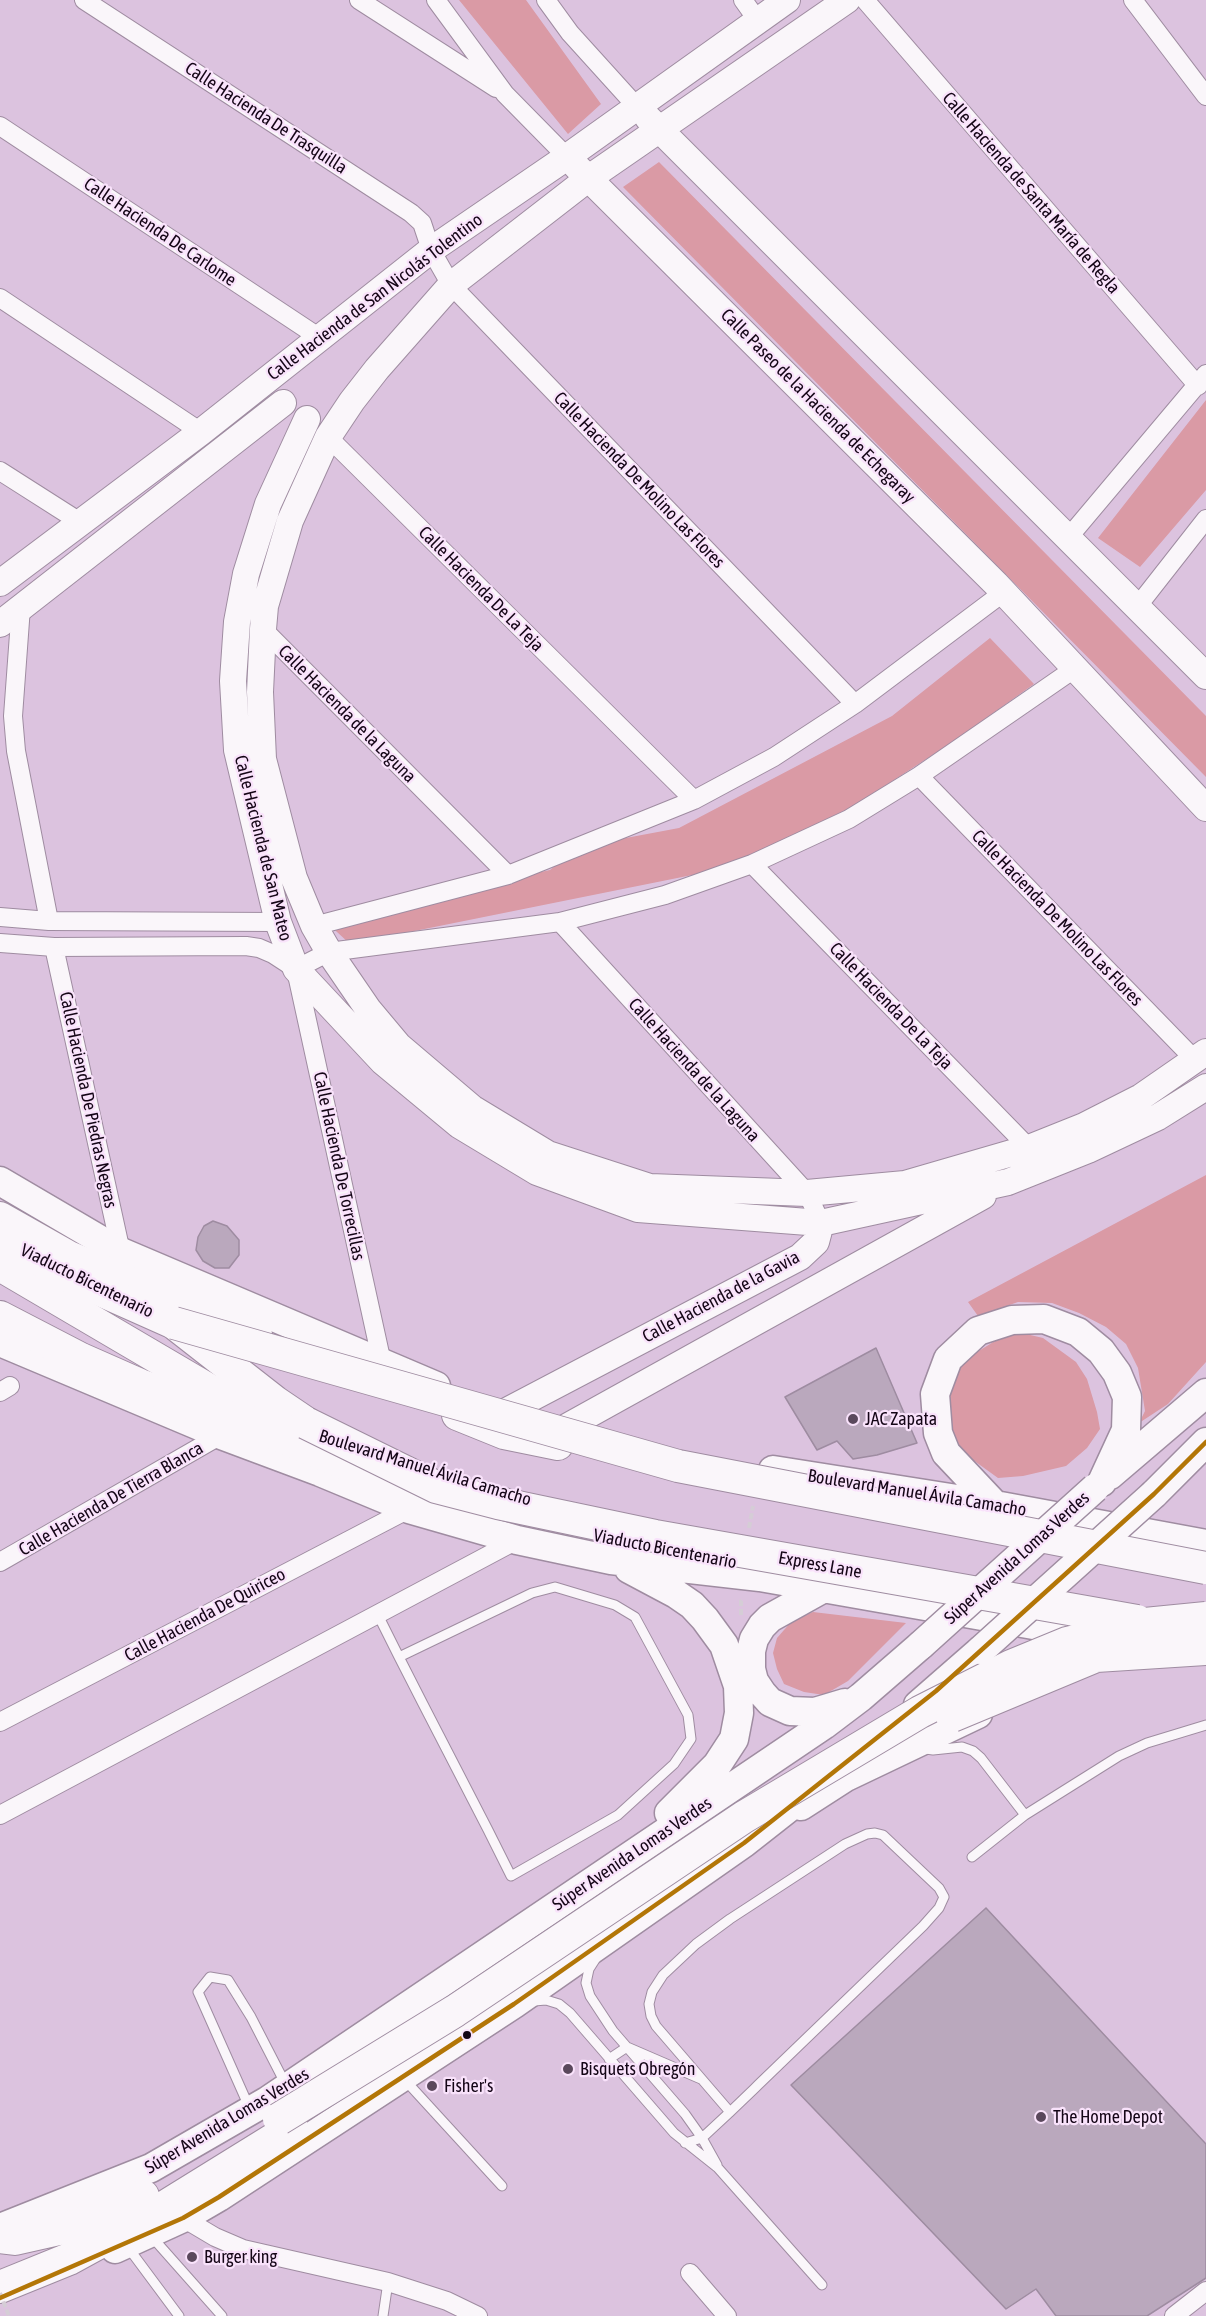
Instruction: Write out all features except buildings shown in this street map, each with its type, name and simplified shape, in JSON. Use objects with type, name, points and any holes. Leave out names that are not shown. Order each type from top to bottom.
[{"type":"highway","name":"Boulevard Manuel Ávila Camacho","points":[[0,1217],[69,1256],[288,1348],[504,1434],[696,1474],[819,1505],[945,1533],[1206,1583]]},
{"type":"highway","name":"Viaducto Bicentenario","points":[[0,1237],[64,1274],[174,1323],[678,1466],[1206,1568]]},
{"type":"highway","name":"Boulevard Manuel Ávila Camacho","points":[[0,1266],[228,1400],[293,1428],[506,1496],[931,1579],[1206,1625]]},
{"type":"highway","points":[[0,1317],[81,1359],[140,1385],[268,1431],[426,1497]]},
{"type":"highway","name":"Viaducto Bicentenario","points":[[174,1323],[275,1402],[426,1497]]},
{"type":"highway","name":"Express Lane","points":[[426,1497],[498,1503],[1204,1648]]},
{"type":"highway","points":[[0,2237],[15,2239],[77,2225],[164,2185],[455,2012],[744,1816],[920,1712],[1011,1666],[1067,1643],[1145,1624],[1206,1618]]},
{"type":"highway","points":[[0,2287],[69,2259],[166,2206],[274,2119],[375,2077],[618,1912],[876,1748],[1096,1656],[1204,1648]]},
{"type":"main road","name":"Calle Hacienda de San Nicolás Tolentino","points":[[0,583],[201,432],[431,250],[567,157],[787,0]]},
{"type":"main road","name":"Calle Hacienda de San Nicolás Tolentino","points":[[451,285],[589,178],[847,0]]},
{"type":"main road","points":[[637,107],[1206,676]]},
{"type":"main road","name":"Calle Paseo de la Hacienda de Echegaray","points":[[567,157],[1004,592],[1206,808]]},
{"type":"main road","name":"Calle Hacienda de San Mateo","points":[[451,285],[377,369],[328,437],[290,521],[265,606],[260,692],[263,759],[294,878],[314,926],[368,1010],[399,1046],[472,1108],[549,1154],[650,1187],[807,1193]]},
{"type":"main road","name":"Calle Hacienda De La Teja","points":[[260,386],[328,437]]},
{"type":"main road","name":"Calle Hacienda de San Nicolás Tolentino","points":[[0,624],[283,403]]},
{"type":"main road","name":"Calle Hacienda de San Mateo","points":[[307,419],[268,504],[246,574],[237,622],[233,681],[237,750],[268,885],[278,922],[296,969],[383,1062],[459,1125],[537,1172],[638,1209],[821,1223]]},
{"type":"main road","points":[[807,1193],[905,1184],[1029,1148],[1084,1126],[1141,1097],[1200,1056]]},
{"type":"main road","name":"Calle Hacienda de la Gavia","points":[[561,1430],[1008,1182],[1088,1150],[1158,1117],[1206,1087]]},
{"type":"main road","name":"Boulevard Manuel Ávila Camacho","points":[[0,1181],[121,1252],[501,1414],[561,1430],[774,1470],[1195,1539]]},
{"type":"main road","name":"Calle Hacienda de la Gavia","points":[[501,1414],[800,1257],[816,1242],[821,1223],[1008,1182]]},
{"type":"main road","points":[[995,1505],[945,1453],[938,1433],[935,1394],[948,1359],[978,1331],[1012,1320],[1044,1319],[1078,1332],[1101,1351],[1117,1373],[1127,1397],[1126,1430],[1099,1485]]},
{"type":"main road","name":"Boulevard Manuel Ávila Camacho","points":[[0,1342],[221,1436],[320,1472],[426,1497],[517,1540],[611,1560],[760,1577],[1204,1648]]},
{"type":"main road","name":"Súper Avenida Lomas Verdes","points":[[0,2228],[274,2119],[287,2088],[824,1725],[861,1697],[1206,1393]]},
{"type":"main road","points":[[744,1843],[936,1691],[1154,1494],[1206,1442]]},
{"type":"main road","points":[[611,1560],[658,1583],[692,1605],[724,1645],[738,1686],[739,1713],[734,1739],[717,1765],[624,1859]]},
{"type":"main road","points":[[824,1588],[770,1618],[762,1626],[754,1639],[751,1651],[754,1682],[770,1702],[790,1711],[824,1710],[861,1697]]},
{"type":"main road","points":[[0,2298],[183,2218],[219,2197],[514,2004],[744,1843],[846,1777],[961,1721],[1076,1673],[1105,1665],[1204,1648]]},
{"type":"street","name":"Calle Hacienda De Trasquilla","points":[[84,0],[411,213],[422,223],[431,250]]},
{"type":"street","points":[[359,0],[505,94]]},
{"type":"street","name":"Calle Paseo de la Hacienda de Echegaray","points":[[436,0],[505,94],[567,157]]},
{"type":"street","points":[[546,0],[570,33],[637,107]]},
{"type":"street","points":[[743,0],[758,21]]},
{"type":"street","name":"Calle Hacienda de Santa María de Regla","points":[[865,0],[1202,380]]},
{"type":"street","points":[[1133,0],[1206,96]]},
{"type":"street","name":"Calle Hacienda De Carlome","points":[[0,126],[320,338]]},
{"type":"street","name":"Calle Hacienda De Molino Las Flores","points":[[431,250],[451,285],[855,704]]},
{"type":"street","points":[[0,298],[201,432]]},
{"type":"street","points":[[1068,538],[1202,380]]},
{"type":"street","name":"Calle Hacienda De La Teja","points":[[328,437],[694,800]]},
{"type":"street","points":[[0,471],[80,522]]},
{"type":"street","points":[[1137,607],[1206,519]]},
{"type":"street","points":[[314,926],[508,875],[694,800],[774,757],[855,704],[1004,592]]},
{"type":"street","points":[[21,607],[14,728],[16,751],[49,921]]},
{"type":"street","name":"Calle Hacienda de la Laguna","points":[[263,629],[508,875]]},
{"type":"street","points":[[0,943],[54,947],[246,946],[273,954],[296,969],[329,952],[560,922],[665,896],[752,864],[849,819],[920,776],[1074,669]]},
{"type":"street","name":"Calle Hacienda De Molino Las Flores","points":[[920,776],[1200,1056]]},
{"type":"street","name":"Calle Hacienda De La Teja","points":[[752,864],[1029,1148]]},
{"type":"street","points":[[268,885],[294,878]]},
{"type":"street","points":[[0,917],[49,921],[278,922]]},
{"type":"street","name":"Calle Hacienda de la Laguna","points":[[560,922],[807,1193],[821,1223]]},
{"type":"street","name":"Calle Hacienda De Piedras Negras","points":[[54,947],[121,1252]]},
{"type":"street","name":"Calle Hacienda De Torrecillas","points":[[296,969],[382,1363]]},
{"type":"street","points":[[1003,1156],[1008,1182]]},
{"type":"street","name":"Calle Hacienda De Tierra Blanca","points":[[0,1562],[221,1436]]},
{"type":"street","name":"Calle Hacienda De Quiriceo","points":[[0,1722],[426,1497]]},
{"type":"street","points":[[0,1815],[517,1540]]},
{"type":"street","points":[[183,2218],[215,2237],[243,2249],[388,2282],[447,2301],[478,2316]]},
{"type":"street","points":[[690,2274],[727,2316]]},
{"type":"street","points":[[1174,2316],[1206,2291]]},
{"type":"lane","points":[[378,1615],[399,1657],[511,1876],[618,1815],[674,1764],[691,1740],[688,1716],[636,1617],[615,1605],[555,1587],[532,1593],[399,1657]]},
{"type":"lane","points":[[972,1857],[1026,1815],[1129,1752],[1147,1743],[1206,1725]]},
{"type":"lane","points":[[912,1745],[933,1750],[962,1747],[973,1751],[1026,1815]]},
{"type":"lane","points":[[685,2143],[702,2138],[730,2112],[923,1926],[939,1908],[944,1897],[939,1888],[890,1839],[875,1833],[867,1834],[845,1844],[730,1919],[696,1944],[663,1974],[652,1992],[649,2004],[656,2026],[730,2112]]},
{"type":"lane","points":[[608,1939],[590,1969],[586,1983],[590,1996],[627,2047],[685,2114],[702,2138],[718,2168]]},
{"type":"lane","points":[[274,2119],[198,1992],[210,1977],[228,1980],[251,2017],[287,2088]]},
{"type":"lane","points":[[514,2004],[546,2000],[560,2004],[570,2013],[609,2060],[685,2143],[718,2168],[822,2284]]},
{"type":"lane","points":[[609,2060],[627,2047]]},
{"type":"lane","points":[[627,2047],[703,2080]]},
{"type":"lane","points":[[403,2077],[502,2186]]},
{"type":"lane","points":[[137,2239],[179,2316]]},
{"type":"lane","points":[[137,2239],[222,2316]]},
{"type":"lane","points":[[383,2316],[388,2282]]},
{"type":"path","points":[[747,1539],[755,1496]]},
{"type":"path","points":[[0,2293],[9,2316]]},
{"type":"shaded area","points":[[459,0],[526,0],[601,104],[568,134]]},
{"type":"shaded area","points":[[659,162],[1206,716],[1206,777],[623,187]]},
{"type":"shaded area","points":[[1206,400],[1206,490],[1140,567],[1098,538]]},
{"type":"shaded area","points":[[990,638],[1034,684],[954,741],[854,806],[722,869],[350,944],[324,920],[550,870],[578,847],[679,828],[892,716]]},
{"type":"shaded area","points":[[1206,1175],[1206,1362],[1168,1404],[1139,1423],[1145,1411],[1138,1368],[1126,1344],[1106,1327],[1079,1313],[1052,1303],[1018,1302],[978,1316],[968,1302]]},
{"type":"shaded area","points":[[1026,1334],[1043,1338],[1076,1362],[1087,1379],[1100,1429],[1087,1448],[1066,1466],[1023,1476],[998,1478],[973,1460],[950,1436],[949,1400],[955,1375],[964,1360],[995,1341],[1011,1335]]},
{"type":"shaded area","points":[[813,1612],[906,1623],[848,1681],[824,1695],[804,1692],[784,1684],[773,1653],[777,1638],[791,1622]]},
{"type":"transit line","points":[[0,2298],[183,2218],[219,2197],[514,2004],[744,1843],[936,1691],[1154,1494],[1206,1442]]},
{"type":"place","name":"JAC Zapata","points":[[853,1419]]},
{"type":"place","name":"Bisquets Obregón","points":[[568,2069]]},
{"type":"place","name":"Fisher's","points":[[432,2086]]},
{"type":"place","name":"The Home Depot","points":[[1041,2117]]},
{"type":"place","name":"Burger king","points":[[192,2257]]}]
